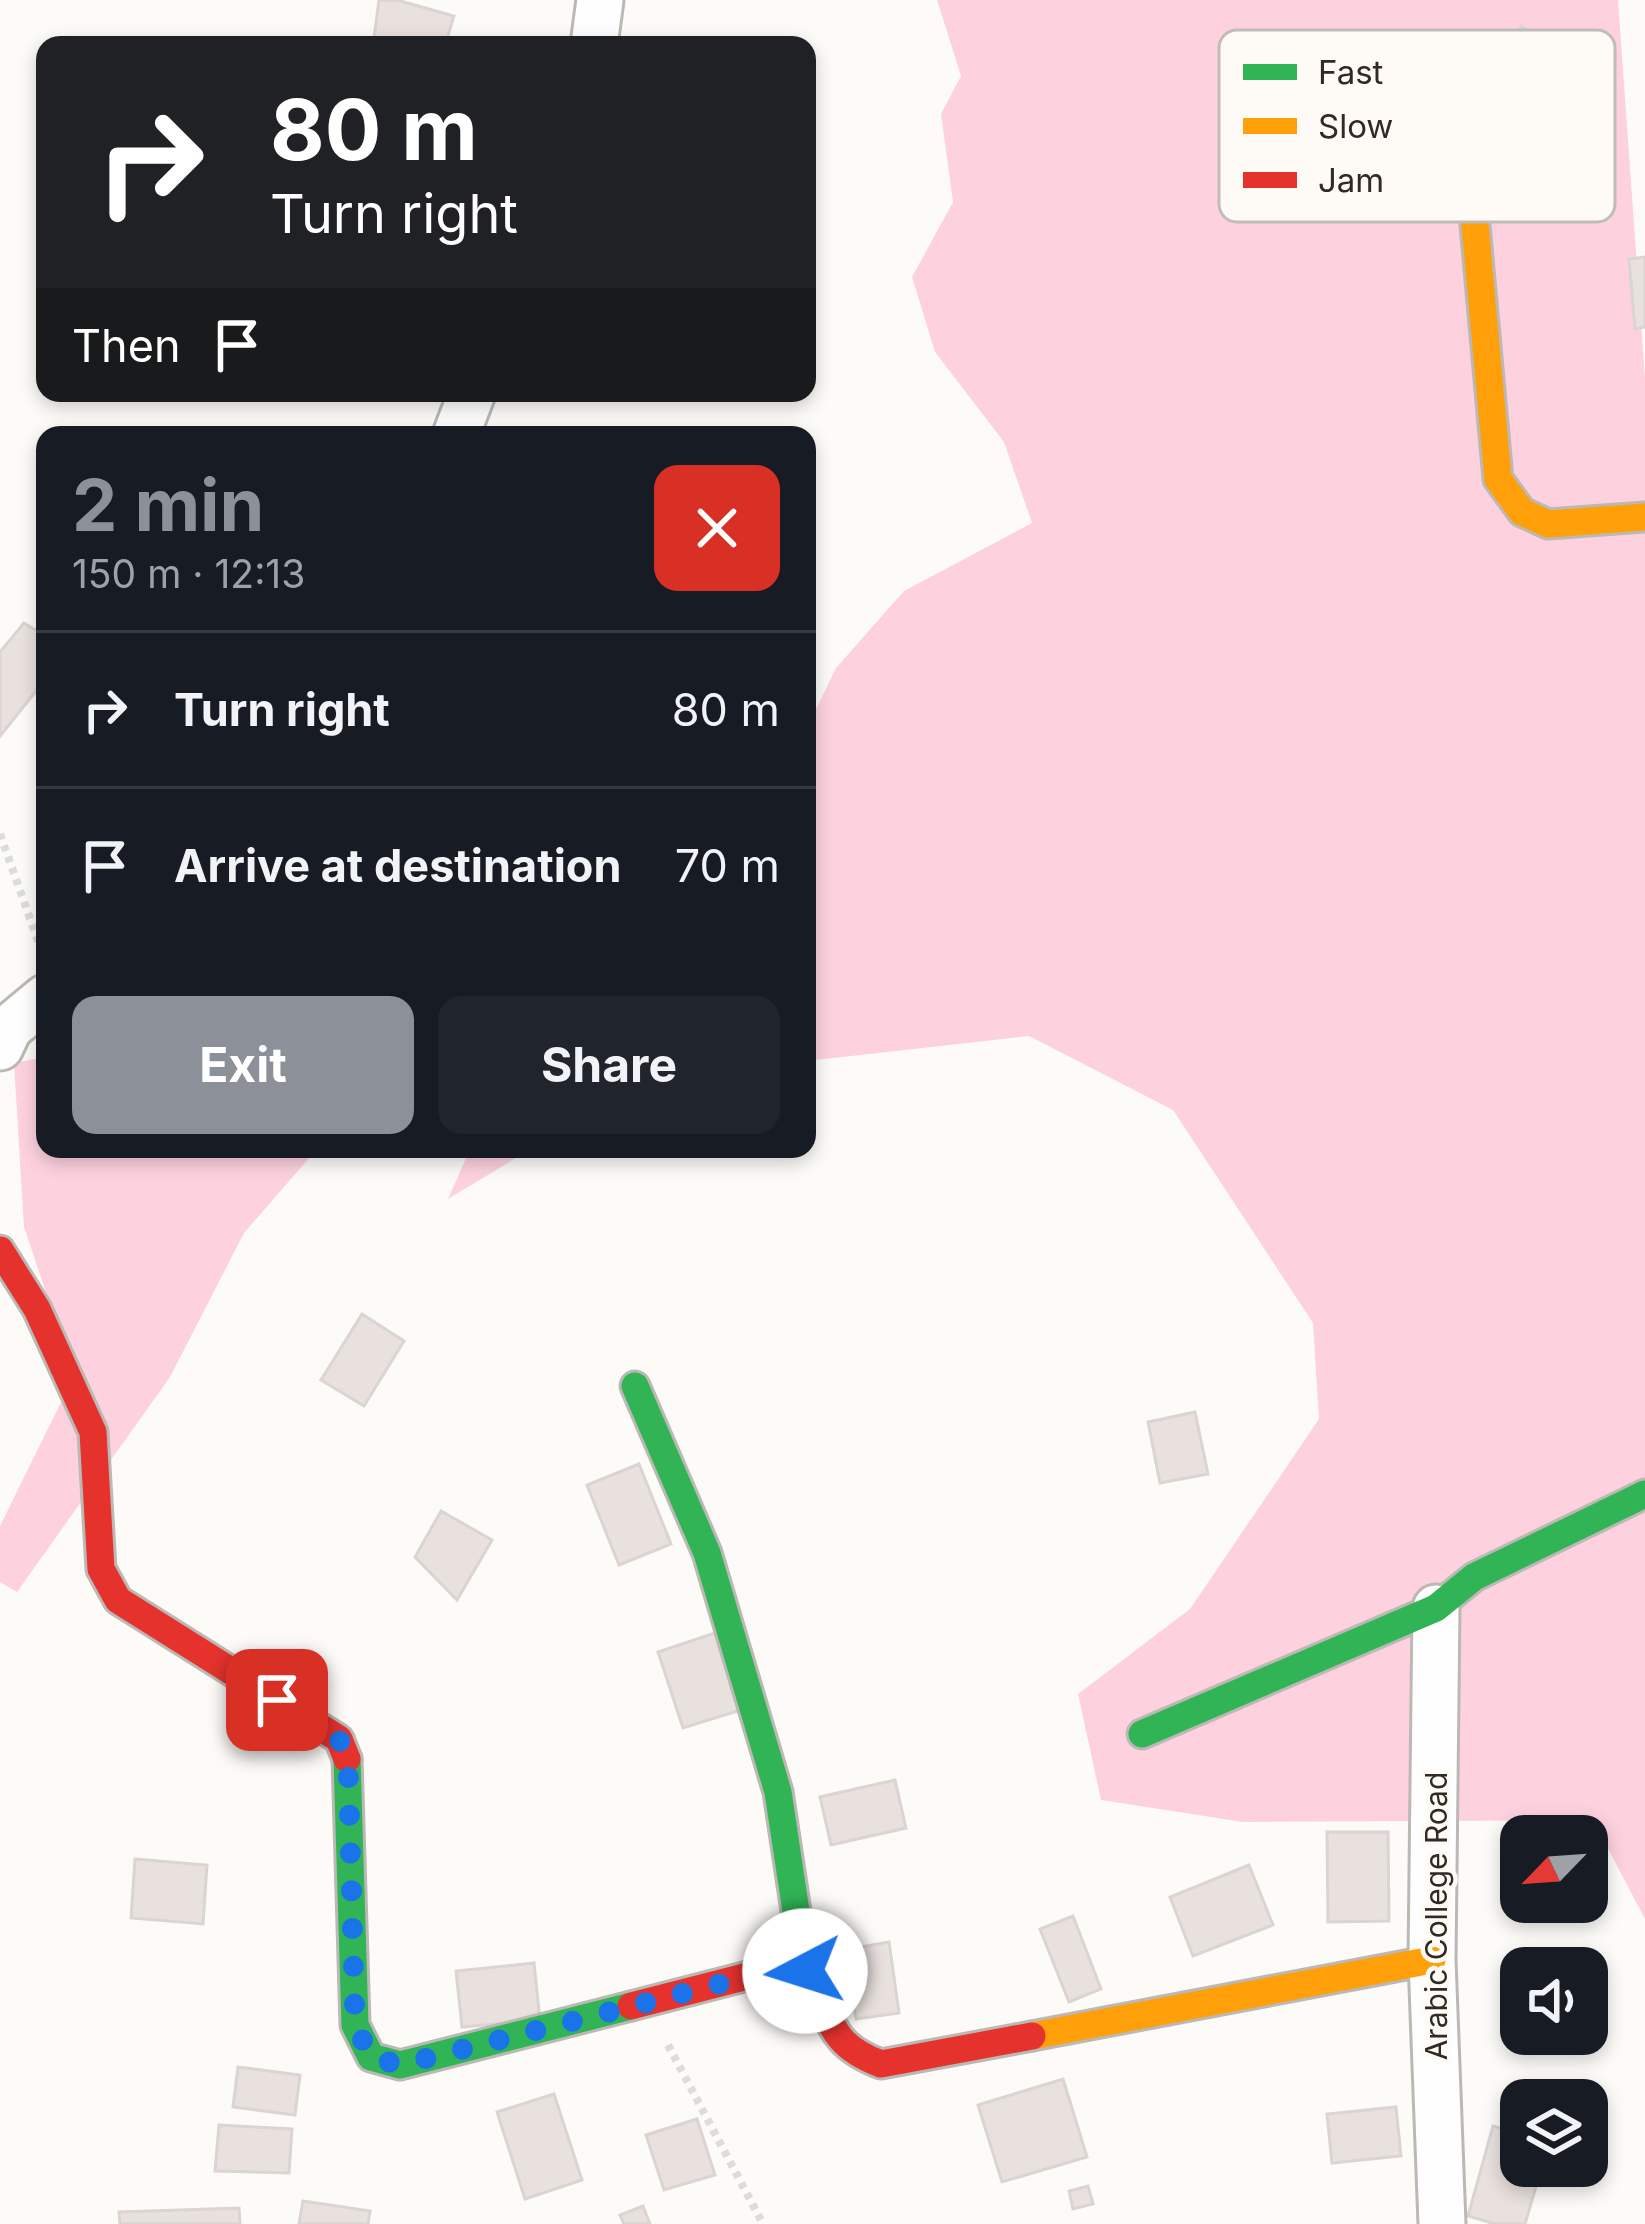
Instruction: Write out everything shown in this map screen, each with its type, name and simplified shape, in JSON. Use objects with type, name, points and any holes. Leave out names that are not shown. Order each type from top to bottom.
[{"type":"street","points":[[595,36],[600,0]]},
{"type":"street","points":[[1475,222],[1498,479],[1522,512],[1548,524],[1645,518]]},
{"type":"street","points":[[0,1047],[9,1028],[36,1006]]},
{"type":"street","points":[[0,1250],[37,1309],[93,1432],[101,1569],[118,1600],[339,1739],[348,1761],[355,2025],[371,2057],[400,2065],[775,1970],[805,1971]]},
{"type":"street","points":[[635,1386],[707,1553],[778,1792],[805,1971],[822,1994],[832,2038],[854,2056],[881,2064],[1432,1960]]},
{"type":"street","points":[[1142,1734],[1436,1608],[1474,1577],[1645,1495]]},
{"type":"street","name":"Arabic College Road","points":[[1436,1608],[1432,1960],[1442,2224]]},
{"type":"path","points":[[0,834],[36,936]]},
{"type":"path","points":[[644,2001],[764,2224]]},
{"type":"shaded area","points":[[937,0],[1618,0],[1645,378],[1645,1919],[1608,1849],[1608,1815],[1243,1822],[1101,1800],[1078,1694],[1190,1609],[1319,1419],[1313,1323],[1173,1110],[1029,1036],[816,1060],[816,709],[836,668],[904,591],[1032,523],[1004,442],[935,352],[912,277],[953,202],[941,114],[961,76]]},
{"type":"shaded area","points":[[36,1059],[36,1158],[309,1158],[244,1233],[170,1377],[17,1592],[0,1582],[0,1526],[74,1376],[24,1227],[14,1063]]},
{"type":"shaded area","points":[[466,1158],[516,1158],[448,1199]]},
{"type":"building","points":[[379,0],[397,0],[454,16],[448,36],[374,36]]},
{"type":"building","points":[[1645,257],[1645,327],[1635,329],[1629,259]]},
{"type":"building","points":[[24,623],[36,630],[36,691],[0,736],[0,652]]},
{"type":"building","points":[[362,1314],[404,1341],[364,1406],[321,1380]]},
{"type":"building","points":[[1195,1412],[1208,1474],[1160,1483],[1148,1422]]},
{"type":"building","points":[[639,1464],[671,1544],[619,1565],[587,1485]]},
{"type":"building","points":[[441,1511],[492,1540],[457,1600],[415,1557]]},
{"type":"building","points":[[715,1633],[741,1710],[683,1728],[658,1652]]},
{"type":"building","points":[[895,1780],[906,1828],[831,1845],[820,1797]]},
{"type":"building","points":[[1327,1832],[1388,1832],[1389,1921],[1328,1922]]},
{"type":"building","points":[[135,1859],[207,1865],[203,1924],[131,1918]]},
{"type":"building","points":[[1249,1865],[1273,1925],[1193,1956],[1170,1897]]},
{"type":"building","points":[[1073,1916],[1101,1989],[1069,2002],[1040,1929]]},
{"type":"building","points":[[889,1942],[899,2013],[856,2019],[844,1950]]},
{"type":"building","points":[[534,1963],[540,2020],[462,2027],[456,1971]]},
{"type":"building","points":[[238,2067],[300,2075],[295,2115],[233,2107]]},
{"type":"building","points":[[1063,2079],[1087,2157],[1002,2182],[978,2105]]},
{"type":"building","points":[[554,2094],[582,2180],[525,2199],[497,2112]]},
{"type":"building","points":[[1396,2107],[1401,2156],[1332,2163],[1327,2114]]},
{"type":"building","points":[[697,2119],[715,2175],[664,2190],[646,2135]]},
{"type":"building","points":[[219,2125],[292,2129],[289,2173],[215,2171]]},
{"type":"building","points":[[1493,2126],[1500,2128],[1500,2187],[1536,2187],[1525,2224],[1495,2224],[1468,2216]]},
{"type":"building","points":[[1088,2186],[1093,2204],[1073,2209],[1069,2191]]},
{"type":"building","points":[[303,2201],[370,2211],[368,2224],[299,2224]]},
{"type":"building","points":[[643,2206],[650,2224],[624,2224],[620,2215]]},
{"type":"building","points":[[239,2208],[240,2224],[120,2224],[119,2212]]},
{"type":"traffic: fast","points":[[635,1386],[707,1553],[778,1792],[805,1971]]},
{"type":"traffic: fast","points":[[1142,1734],[1436,1608],[1474,1577],[1645,1494]]},
{"type":"traffic: fast","points":[[347,1759],[355,2025],[371,2057],[400,2065],[631,2006]]},
{"type":"traffic: slow","points":[[1475,222],[1498,479],[1522,512],[1548,524],[1645,517]]},
{"type":"traffic: slow","points":[[1032,2036],[1432,1960]]},
{"type":"traffic: jam","points":[[0,1250],[37,1309],[93,1432],[101,1569],[118,1600],[339,1739],[347,1759]]},
{"type":"traffic: jam","points":[[631,2006],[775,1969],[805,1971],[840,2037],[881,2064],[1032,2036]]},
{"type":"route","points":[[277,1700],[339,1739],[348,1761],[355,2025],[371,2057],[400,2065],[775,1970],[805,1971]]}]
